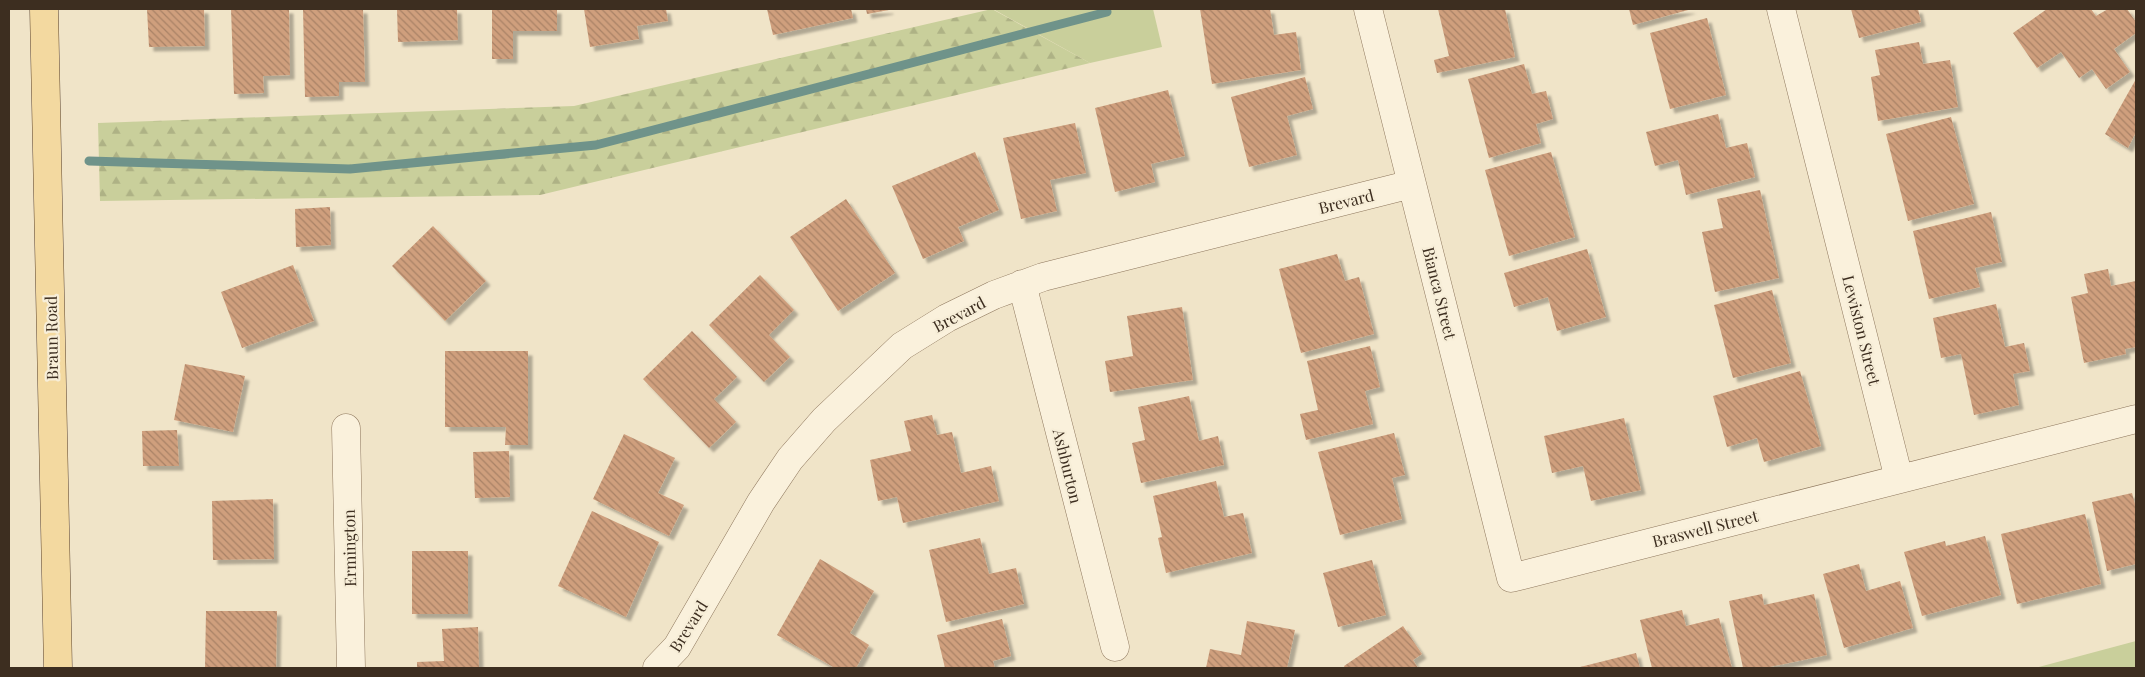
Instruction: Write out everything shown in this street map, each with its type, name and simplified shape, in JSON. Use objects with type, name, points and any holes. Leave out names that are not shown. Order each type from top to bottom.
[{"type":"main road","name":"Braun Road","points":[[44,9],[58,668]]},
{"type":"street","name":"Bianca Street","points":[[1368,9],[1511,578]]},
{"type":"street","name":"Lewiston Street","points":[[1781,9],[1899,479]]},
{"type":"street","name":"Brevard","points":[[657,668],[677,647],[761,502],[790,458],[824,420],[902,346],[947,318],[994,295],[1043,276],[1412,184]]},
{"type":"street","name":"Ashburton","points":[[1022,284],[1115,647]]},
{"type":"street","points":[[1899,479],[2136,419]]},
{"type":"street","name":"Ermington","points":[[346,428],[351,668]]},
{"type":"street","name":"Braswell Street","points":[[1511,578],[1899,479]]},
{"type":"green space","points":[[992,9],[1090,63],[540,195],[100,201],[98,123],[574,106]]},
{"type":"green space","points":[[993,9],[1153,9],[1162,47],[1090,63]]},
{"type":"green space","points":[[2136,641],[2136,668],[2035,668]]},
{"type":"building","points":[[147,9],[204,9],[205,46],[149,47]]},
{"type":"building","points":[[231,9],[289,9],[290,75],[263,76],[264,93],[234,94]]},
{"type":"building","points":[[303,9],[363,9],[365,82],[339,82],[339,96],[305,97]]},
{"type":"building","points":[[397,9],[457,9],[458,40],[398,42]]},
{"type":"building","points":[[492,9],[557,9],[557,31],[513,31],[513,59],[492,59]]},
{"type":"building","points":[[584,9],[666,9],[668,21],[637,26],[639,39],[590,47]]},
{"type":"building","points":[[767,9],[851,9],[853,18],[773,35]]},
{"type":"building","points":[[866,9],[889,9],[889,10],[867,14]]},
{"type":"building","points":[[1200,9],[1270,9],[1274,35],[1296,32],[1301,70],[1212,84]]},
{"type":"building","points":[[1438,9],[1505,9],[1515,57],[1437,73],[1434,60],[1449,56]]},
{"type":"building","points":[[1629,9],[1692,9],[1633,25]]},
{"type":"building","points":[[1851,9],[1918,9],[1921,22],[1859,38]]},
{"type":"building","points":[[2047,9],[2091,9],[2096,16],[2108,9],[2127,9],[2136,22],[2136,33],[2114,49],[2130,72],[2106,89],[2092,69],[2079,78],[2061,52],[2037,68],[2013,33]]},
{"type":"building","points":[[1707,18],[1726,95],[1670,109],[1650,33]]},
{"type":"building","points":[[1919,42],[1923,64],[1950,60],[1958,107],[1878,121],[1871,77],[1880,75],[1875,50]]},
{"type":"building","points":[[1524,64],[1532,94],[1546,91],[1553,119],[1536,124],[1541,143],[1489,158],[1468,79]]},
{"type":"building","points":[[1305,77],[1313,109],[1287,116],[1297,155],[1249,167],[1231,97]]},
{"type":"building","points":[[2136,79],[2136,132],[2128,148],[2105,134]]},
{"type":"building","points":[[1168,90],[1185,156],[1151,164],[1155,182],[1115,192],[1095,108]]},
{"type":"building","points":[[1718,114],[1726,148],[1747,143],[1755,177],[1686,195],[1678,160],[1655,166],[1646,132]]},
{"type":"building","points":[[1951,117],[1974,204],[1908,221],[1886,134]]},
{"type":"building","points":[[1075,123],[1086,173],[1050,180],[1057,211],[1021,219],[1003,138]]},
{"type":"building","points":[[975,152],[999,210],[958,227],[964,241],[923,259],[892,186]]},
{"type":"building","points":[[1551,152],[1575,237],[1509,256],[1485,170]]},
{"type":"building","points":[[1760,190],[1779,278],[1715,292],[1702,232],[1723,228],[1717,199]]},
{"type":"building","points":[[846,199],[895,273],[838,311],[790,237]]},
{"type":"building","points":[[330,207],[331,245],[296,247],[295,209]]},
{"type":"building","points":[[1991,212],[2002,262],[1975,268],[1980,287],[1929,299],[1913,231]]},
{"type":"building","points":[[433,226],[486,281],[445,321],[392,266]]},
{"type":"building","points":[[1587,249],[1606,317],[1557,331],[1548,297],[1514,307],[1504,273]]},
{"type":"building","points":[[1337,254],[1345,281],[1359,277],[1374,334],[1301,353],[1279,269]]},
{"type":"building","points":[[293,265],[314,321],[242,348],[221,292]]},
{"type":"building","points":[[2108,269],[2111,286],[2136,281],[2136,347],[2125,349],[2126,354],[2084,363],[2071,297],[2088,293],[2084,274]]},
{"type":"building","points":[[760,275],[794,310],[769,335],[790,357],[764,382],[709,325]]},
{"type":"building","points":[[1772,290],[1791,363],[1733,378],[1714,305]]},
{"type":"building","points":[[1996,304],[2005,347],[2024,343],[2030,371],[2013,374],[2019,405],[1974,415],[1961,354],[1941,358],[1933,318]]},
{"type":"building","points":[[1182,307],[1193,380],[1110,392],[1105,361],[1133,356],[1127,316]]},
{"type":"building","points":[[692,331],[737,377],[714,399],[736,422],[709,448],[643,379]]},
{"type":"building","points":[[1370,346],[1380,387],[1365,391],[1373,424],[1306,440],[1300,414],[1318,410],[1307,361]]},
{"type":"building","points":[[445,351],[528,351],[528,445],[505,445],[506,427],[445,427]]},
{"type":"building","points":[[185,364],[245,376],[233,432],[174,420]]},
{"type":"building","points":[[1800,371],[1821,446],[1764,462],[1757,438],[1727,447],[1713,396]]},
{"type":"building","points":[[1189,396],[1199,441],[1218,436],[1224,465],[1141,483],[1132,443],[1145,440],[1138,407]]},
{"type":"building","points":[[932,415],[937,435],[952,432],[961,473],[991,466],[999,501],[903,523],[897,497],[878,501],[870,460],[911,451],[904,421]]},
{"type":"building","points":[[1624,418],[1641,490],[1591,501],[1583,466],[1552,473],[1544,436]]},
{"type":"building","points":[[177,430],[179,466],[143,466],[142,431]]},
{"type":"building","points":[[1394,433],[1405,475],[1392,478],[1402,519],[1340,535],[1318,452]]},
{"type":"building","points":[[624,434],[675,458],[658,493],[684,505],[669,536],[593,499]]},
{"type":"building","points":[[509,451],[510,497],[475,498],[473,452]]},
{"type":"building","points":[[1216,481],[1224,517],[1243,513],[1252,553],[1166,573],[1158,538],[1162,537],[1153,496]]},
{"type":"building","points":[[2132,493],[2136,508],[2136,564],[2107,571],[2092,502]]},
{"type":"building","points":[[273,499],[274,559],[213,560],[212,501]]},
{"type":"building","points":[[592,511],[659,542],[626,617],[558,586]]},
{"type":"building","points":[[2085,514],[2101,584],[2017,604],[2001,534]]},
{"type":"building","points":[[1985,536],[2001,595],[1922,616],[1904,552],[1945,541],[1946,546]]},
{"type":"building","points":[[980,538],[989,574],[1016,568],[1024,604],[946,622],[929,550]]},
{"type":"building","points":[[412,551],[468,551],[468,614],[412,614]]},
{"type":"building","points":[[820,559],[874,591],[850,633],[869,645],[856,668],[835,668],[777,635]]},
{"type":"building","points":[[1372,560],[1386,615],[1338,627],[1323,573]]},
{"type":"building","points":[[1859,564],[1866,591],[1900,581],[1913,628],[1844,648],[1823,574]]},
{"type":"building","points":[[1762,594],[1764,605],[1814,594],[1827,655],[1765,668],[1743,668],[1729,601]]},
{"type":"building","points":[[1682,610],[1686,626],[1719,618],[1732,668],[1652,668],[1640,620]]},
{"type":"building","points":[[206,611],[277,611],[276,668],[205,668]]},
{"type":"building","points":[[1002,619],[1011,656],[993,661],[995,668],[945,668],[937,635]]},
{"type":"building","points":[[1247,621],[1295,630],[1287,668],[1206,668],[1210,649],[1241,655]]},
{"type":"building","points":[[1403,626],[1422,654],[1413,660],[1418,668],[1345,668],[1344,666]]},
{"type":"building","points":[[478,627],[479,668],[417,668],[417,662],[444,661],[442,629]]},
{"type":"building","points":[[1636,653],[1640,668],[1576,668]]},
{"type":"waterway","points":[[89,161],[350,169],[596,145],[1107,12],[1106,9]]}]
